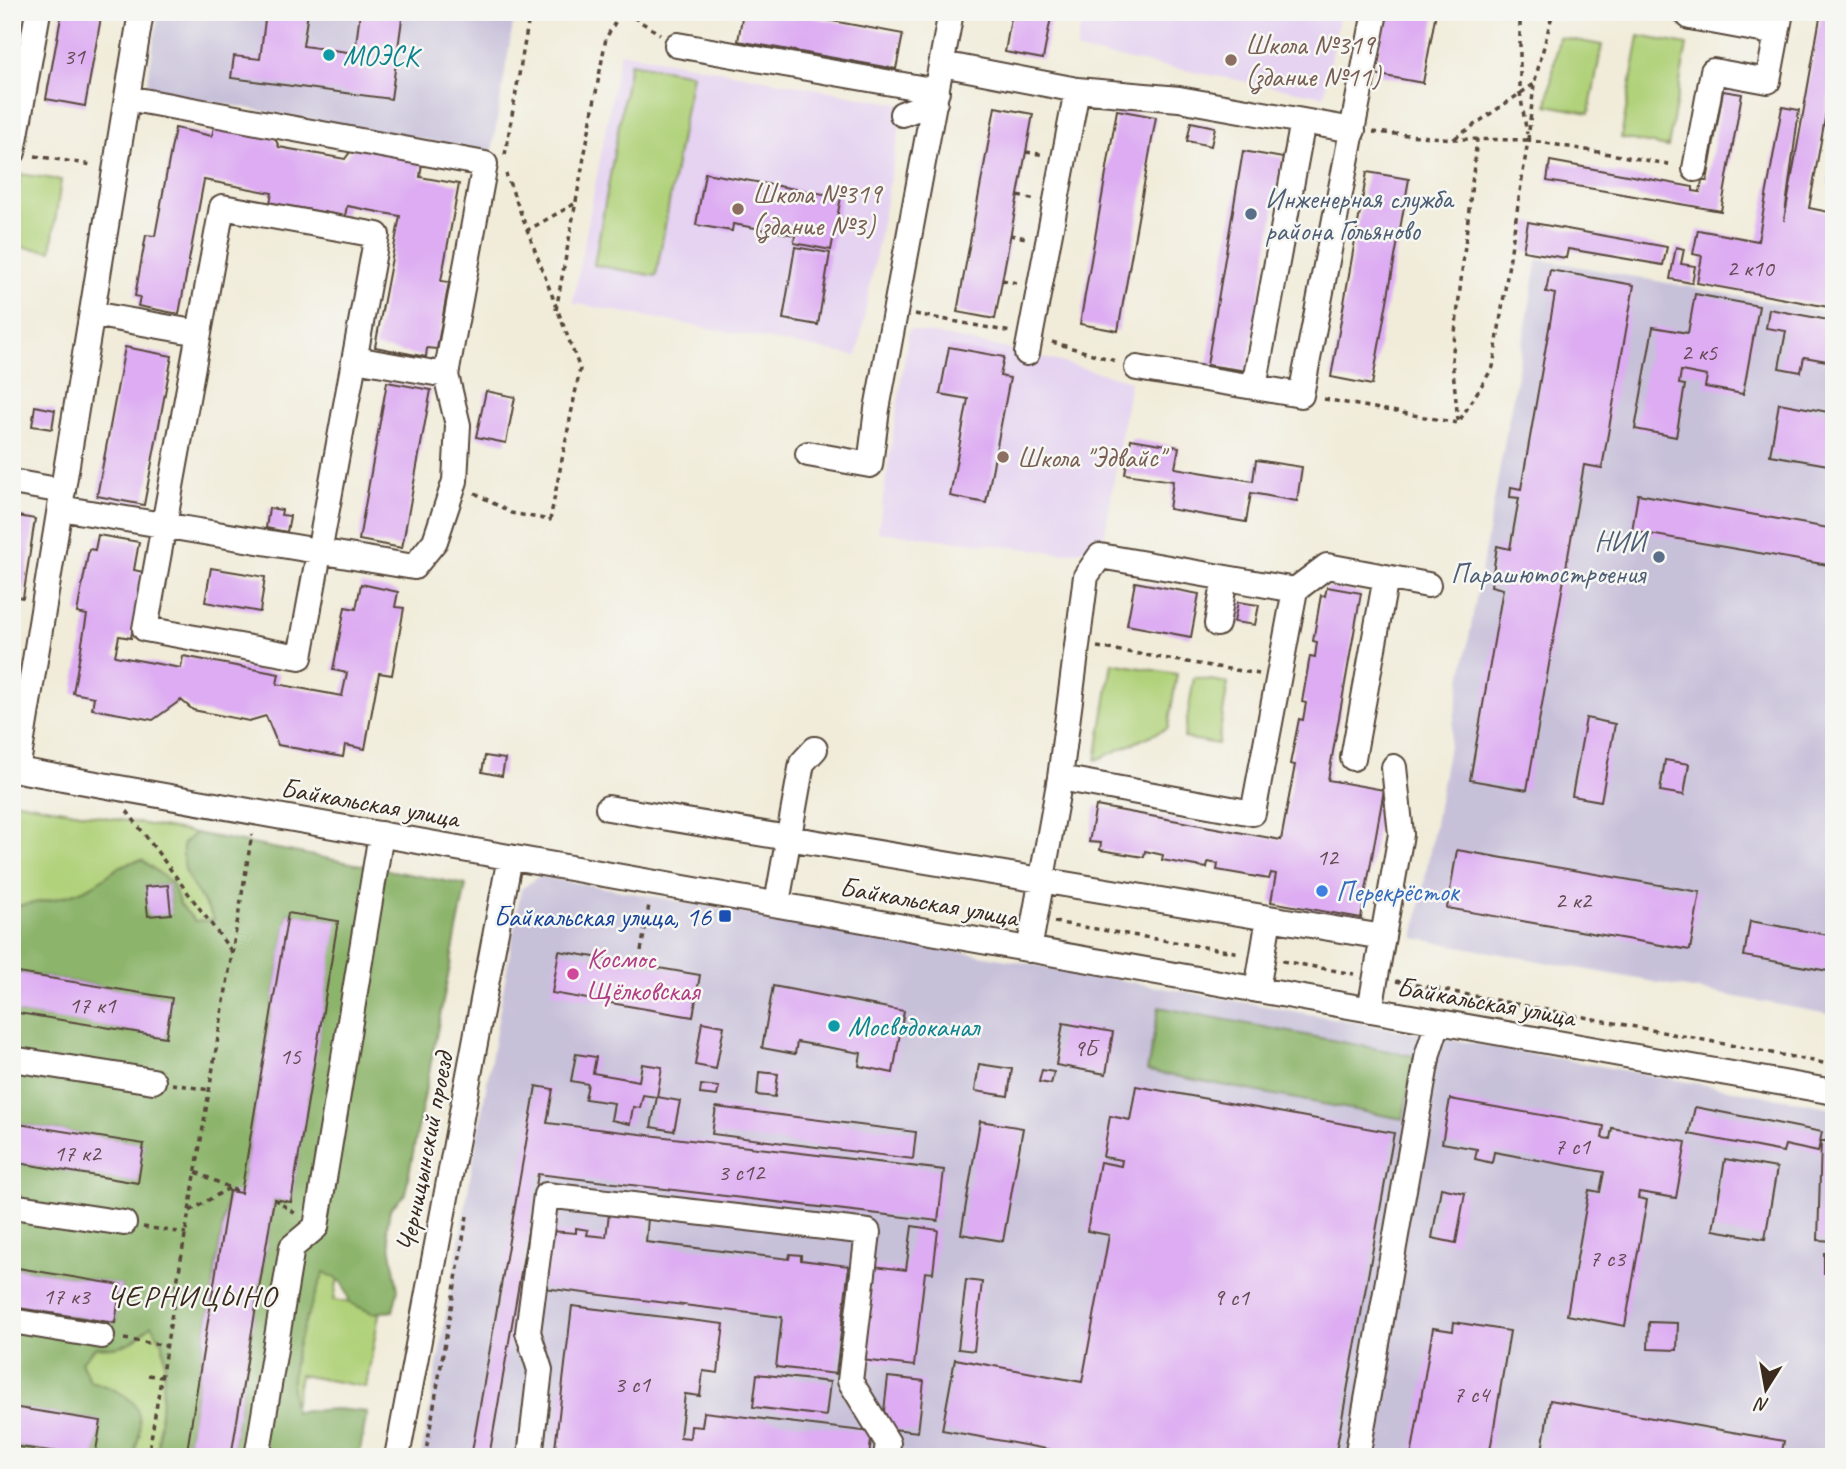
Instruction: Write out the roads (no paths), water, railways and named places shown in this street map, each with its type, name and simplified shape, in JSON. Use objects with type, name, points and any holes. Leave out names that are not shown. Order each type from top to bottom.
[{"type":"street","points":[[13,152],[38,12]]},
{"type":"street","points":[[14,769],[19,713],[61,499],[141,12]]},
{"type":"street","points":[[808,454],[870,465],[877,409],[951,12]]},
{"type":"street","points":[[1137,368],[1301,395],[1375,12]]},
{"type":"street","points":[[1685,12],[1690,17],[1779,23],[1768,81],[1713,71],[1695,169]]},
{"type":"street","points":[[677,45],[936,97]]},
{"type":"street","points":[[942,64],[1077,90],[1180,99],[1353,130]]},
{"type":"street","points":[[1027,353],[1077,90]]},
{"type":"street","points":[[902,114],[936,97]]},
{"type":"street","points":[[12,482],[61,499],[164,525],[414,567],[435,541],[455,481],[458,425],[446,375],[485,164],[127,98]]},
{"type":"street","points":[[1254,387],[1303,121]]},
{"type":"street","points":[[222,207],[377,235],[300,657],[145,629],[199,332],[222,207]]},
{"type":"street","points":[[92,314],[199,332]]},
{"type":"street","points":[[355,359],[446,375]]},
{"type":"street","points":[[1029,950],[1060,778],[1086,576],[1100,556],[1294,590]]},
{"type":"street","points":[[1060,778],[1253,813],[1294,590],[1327,566],[1428,585]]},
{"type":"street","points":[[1353,758],[1386,577]]},
{"type":"street","points":[[1217,624],[1225,578]]},
{"type":"street","points":[[778,903],[802,763],[814,750]]},
{"type":"street","points":[[1370,1010],[1401,834],[1395,767]]},
{"type":"street","name":"Байкальская улица","points":[[14,769],[1834,1093]]},
{"type":"street","points":[[608,808],[1383,937]]},
{"type":"street","points":[[257,1457],[292,1247],[316,1227],[382,834]]},
{"type":"street","name":"Черницынский проезд","points":[[397,1457],[510,857]]},
{"type":"street","points":[[1256,990],[1269,918]]},
{"type":"street","points":[[1357,1457],[1423,1079],[1438,1022]]},
{"type":"street","points":[[12,1059],[153,1082]]},
{"type":"street","points":[[530,1457],[540,1370],[528,1332],[546,1195],[868,1232],[850,1381],[888,1443],[886,1457]]},
{"type":"street","points":[[12,1206],[124,1223]]},
{"type":"street","points":[[12,1321],[102,1336]]},
{"type":"place","name":"МОЭСК","points":[[329,55]]},
{"type":"place","name":"Школа №319 (здание №11)","points":[[1231,60]]},
{"type":"place","name":"Школа №319 (здание №3)","points":[[738,209]]},
{"type":"place","name":"Инженерная служба района Гольяново","points":[[1251,214]]},
{"type":"place","name":"Школа \"Эдвайс\"","points":[[1003,457]]},
{"type":"place","name":"НИИ Парашютостроения","points":[[1659,557]]},
{"type":"place","name":"Перекрёсток","points":[[1322,891]]},
{"type":"place","name":"Байкальская улица, 16","points":[[725,916]]},
{"type":"place","name":"Космос Щёлковская","points":[[573,974]]},
{"type":"place","name":"Мосводоканал","points":[[834,1026]]},
{"type":"district","name":"ЧЕРНИЦЫНО","points":[[192,1296]]}]
